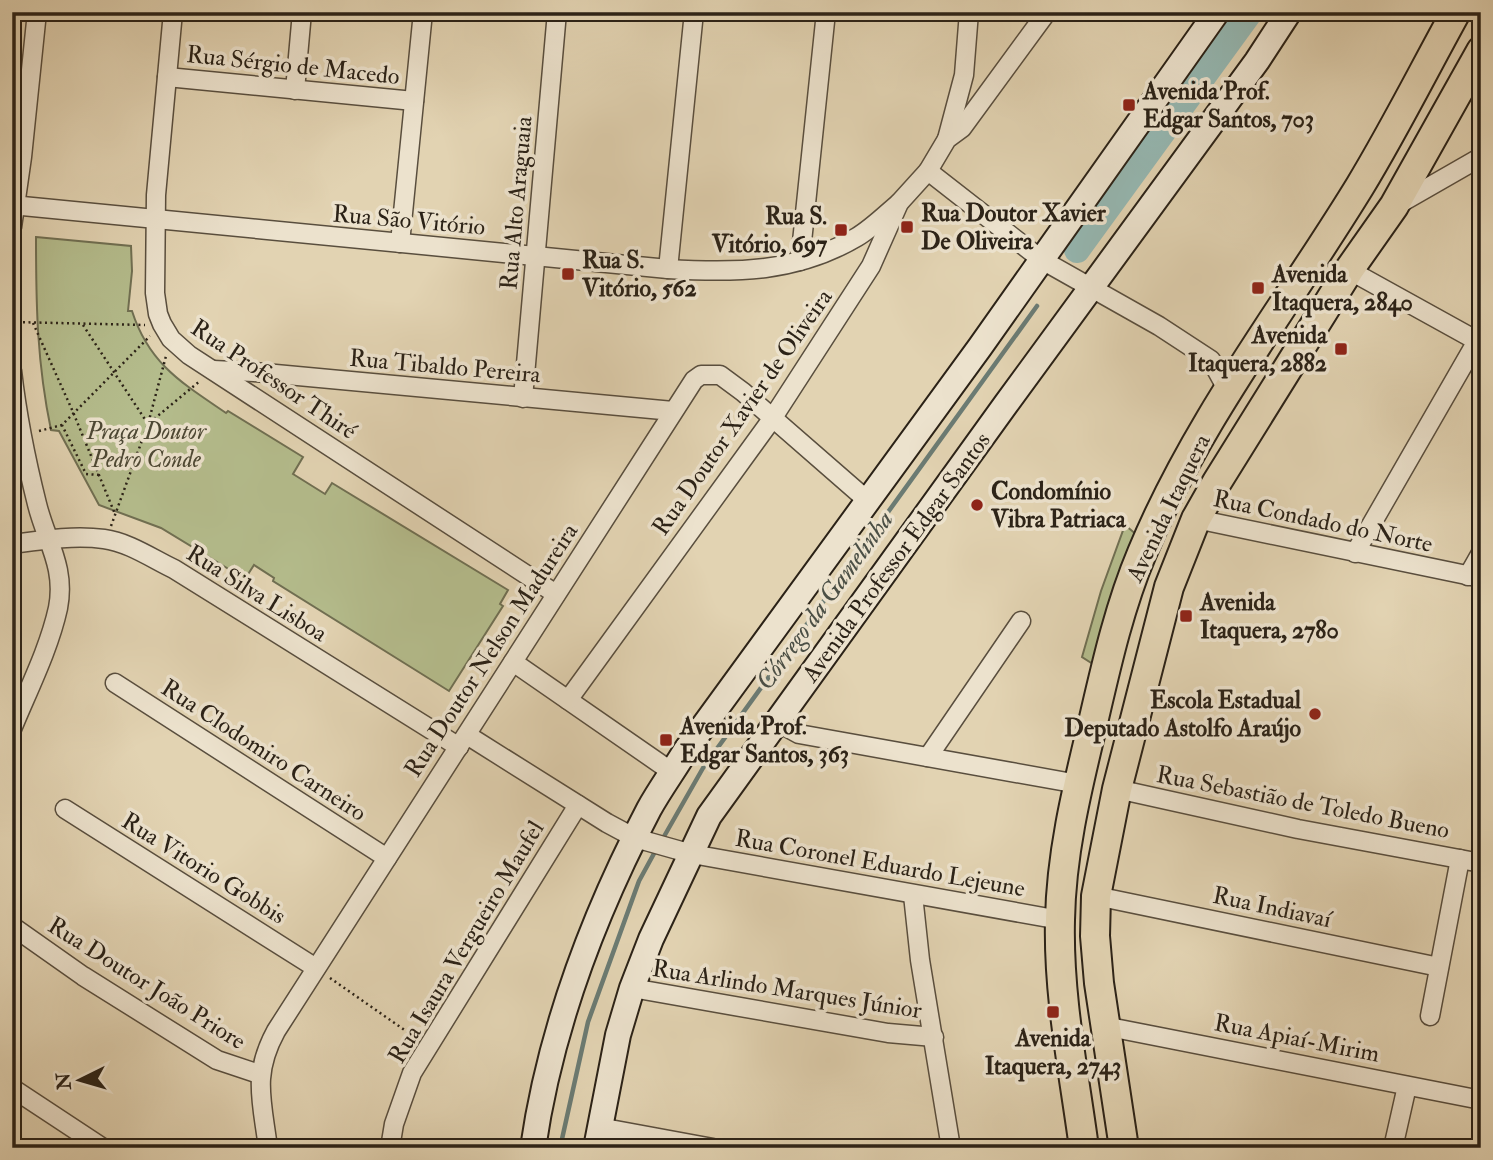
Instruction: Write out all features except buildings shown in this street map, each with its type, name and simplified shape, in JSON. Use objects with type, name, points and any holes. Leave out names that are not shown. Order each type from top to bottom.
[{"type":"main road","points":[[533,1148],[548,1071],[579,972],[612,885],[642,840],[672,772],[1042,260],[1217,12]]},
{"type":"main road","name":"Avenida Professor Edgar Santos","points":[[598,1137],[618,1035],[632,988],[685,852],[1257,61],[1289,12]]},
{"type":"main road","name":"Avenida Itaquera","points":[[1084,1148],[1063,994],[1060,920],[1071,813],[1124,601],[1142,553],[1195,446],[1245,363],[1361,185],[1456,12]]},
{"type":"main road","name":"Avenida Itaquera","points":[[1124,1148],[1104,1026],[1095,936],[1096,896],[1116,789],[1169,587],[1196,519],[1349,270],[1394,206],[1481,51]]},
{"type":"street","points":[[12,227],[37,12]]},
{"type":"street","name":"Rua Professor Thiré","points":[[173,12],[155,220],[155,293],[158,313],[167,332],[189,355],[556,594]]},
{"type":"street","points":[[295,90],[302,12]]},
{"type":"street","points":[[400,243],[423,12]]},
{"type":"street","name":"Rua Alto Araguaia","points":[[523,398],[557,12]]},
{"type":"street","points":[[668,269],[694,12]]},
{"type":"street","points":[[800,261],[826,12]]},
{"type":"street","points":[[947,139],[964,75],[969,12]]},
{"type":"street","name":"Rua Doutor Xavier de Oliveira","points":[[568,700],[772,419],[871,266],[899,203],[928,171],[947,139],[962,128],[1047,12]]},
{"type":"street","name":"Rua Sérgio de Macedo","points":[[167,77],[414,101]]},
{"type":"street","points":[[1394,206],[1481,157]]},
{"type":"street","points":[[928,171],[1042,260],[1159,326],[1210,360],[1228,391]]},
{"type":"street","name":"Rua São Vitório","points":[[13,206],[668,269],[727,272],[760,270],[800,261],[858,236],[899,203]]},
{"type":"street","points":[[1349,270],[1479,342],[1355,553]]},
{"type":"street","points":[[1210,360],[1245,363]]},
{"type":"street","name":"Rua Tibaldo Pereira","points":[[213,370],[673,411]]},
{"type":"street","points":[[12,371],[22,435],[38,506],[56,555],[59,576],[58,606],[46,647],[12,729]]},
{"type":"street","name":"Rua Doutor Nelson Madureira","points":[[268,1148],[259,1074],[272,1039],[694,380],[711,373],[720,375],[868,500]]},
{"type":"street","name":"Rua Condado do Norte","points":[[1196,519],[1474,577]]},
{"type":"street","name":"Rua Silva Lisboa","points":[[12,544],[50,539],[106,539],[135,550],[174,569],[463,741],[578,805]]},
{"type":"street","points":[[1474,577],[1481,553]]},
{"type":"street","points":[[928,757],[1021,621]]},
{"type":"street","points":[[513,662],[672,772]]},
{"type":"street","name":"Rua Clodomiro Carneiro","points":[[115,683],[387,858]]},
{"type":"street","points":[[777,722],[799,734],[1078,784]]},
{"type":"street","name":"Rua Sebastião de Toledo Bueno","points":[[1116,789],[1481,863]]},
{"type":"street","name":"Rua Coronel Eduardo Lejeune","points":[[578,805],[642,840],[685,852],[1060,920]]},
{"type":"street","name":"Rua Isaura Vergueiro Maufel","points":[[390,1148],[402,1097],[412,1073],[578,805]]},
{"type":"street","name":"Rua Vitorio Gobbis","points":[[65,808],[316,968]]},
{"type":"street","points":[[1430,1016],[1460,859]]},
{"type":"street","points":[[913,895],[920,960],[951,1148]]},
{"type":"street","name":"Rua Indiavaí","points":[[1096,896],[1439,967]]},
{"type":"street","name":"Rua Doutor João Priore","points":[[12,926],[83,975],[217,1060],[259,1074]]},
{"type":"street","name":"Rua Arlindo Marques Júnior","points":[[632,988],[888,1033],[934,1037]]},
{"type":"street","name":"Rua Apiaí-Mirim","points":[[1104,1026],[1481,1100]]},
{"type":"street","points":[[1393,1148],[1407,1086]]},
{"type":"street","points":[[12,1088],[103,1148]]},
{"type":"street","points":[[598,1137],[713,1148]]},
{"type":"path","points":[[12,323],[83,325],[167,332]]},
{"type":"path","points":[[33,323],[115,514]]},
{"type":"path","points":[[83,325],[148,424]]},
{"type":"path","points":[[22,435],[62,425],[113,371],[167,332]]},
{"type":"path","points":[[106,539],[148,424],[167,332]]},
{"type":"path","points":[[148,424],[213,370]]},
{"type":"path","points":[[62,425],[86,474],[99,475]]},
{"type":"path","points":[[316,968],[428,1046]]},
{"type":"green space","name":"Praça Doutor Pedro Conde","points":[[36,237],[131,246],[132,271],[128,311],[132,311],[139,329],[158,359],[181,382],[226,413],[228,411],[303,457],[293,474],[325,494],[332,483],[508,590],[500,604],[503,606],[449,691],[273,581],[274,578],[254,565],[245,579],[161,528],[99,505],[59,431],[51,430],[38,334]]},
{"type":"green space","points":[[1125,525],[1137,535],[1096,666],[1082,657],[1101,591]]},
{"type":"waterway","name":"Córrego da Gamelinha","points":[[1077,250],[1250,12]]},
{"type":"waterway","name":"Córrego da Gamelinha","points":[[662,840],[703,768],[1037,306]]},
{"type":"waterway","name":"Córrego da Gamelinha","points":[[560,1148],[588,1022],[639,881],[657,848]]},
{"type":"place","name":"Avenida Prof. Edgar Santos, 703","points":[[1129,105]]},
{"type":"place","name":"Rua Doutor Xavier De Oliveira","points":[[907,227]]},
{"type":"place","name":"Rua S. Vitório, 697","points":[[841,230]]},
{"type":"place","name":"Rua S. Vitório, 562","points":[[568,274]]},
{"type":"place","name":"Avenida Itaquera, 2840","points":[[1258,288]]},
{"type":"place","name":"Avenida Itaquera, 2882","points":[[1341,349]]},
{"type":"place","name":"Condomínio Vibra Patriaca","points":[[977,505]]},
{"type":"place","name":"Avenida Itaquera, 2780","points":[[1186,616]]},
{"type":"place","name":"Escola Estadual Deputado Astolfo Araújo","points":[[1315,714]]},
{"type":"place","name":"Avenida Prof. Edgar Santos, 363","points":[[666,740]]},
{"type":"place","name":"Avenida Itaquera, 2743","points":[[1053,1012]]}]
